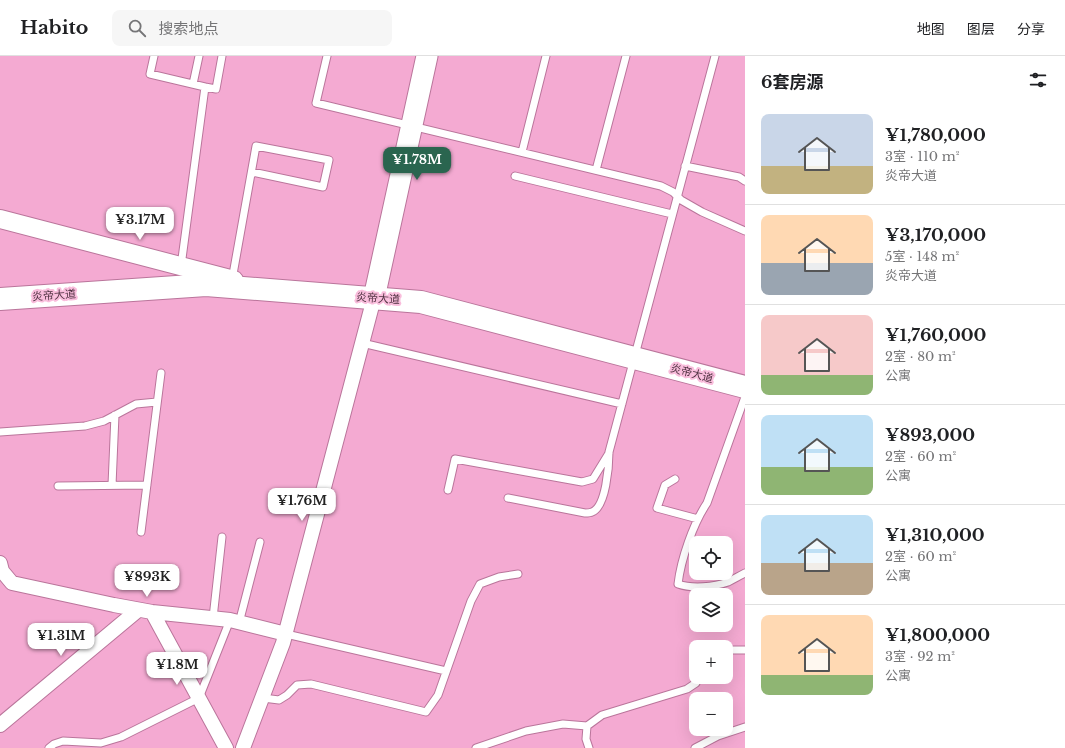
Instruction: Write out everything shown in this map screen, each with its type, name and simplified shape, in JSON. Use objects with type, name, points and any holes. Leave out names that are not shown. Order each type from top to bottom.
[{"type":"main road","points":[[374,298],[427,56]]},
{"type":"main road","name":"炎帝大道","points":[[0,299],[206,285],[421,302],[745,387]]},
{"type":"street","points":[[0,219],[272,290]]},
{"type":"street","points":[[243,748],[286,634],[374,298]]},
{"type":"street","points":[[0,563],[2,571],[12,583],[145,611],[235,621],[286,634]]},
{"type":"street","points":[[145,611],[199,698],[226,748]]},
{"type":"street","points":[[0,725],[145,611]]},
{"type":"lane","points":[[154,56],[150,74],[216,89],[222,56]]},
{"type":"lane","points":[[193,84],[199,56]]},
{"type":"lane","points":[[327,56],[316,103],[661,186],[673,192],[681,200],[702,212],[745,231]]},
{"type":"lane","points":[[522,152],[546,56]]},
{"type":"lane","points":[[596,170],[626,56]]},
{"type":"lane","points":[[508,498],[586,513],[593,512],[600,505],[609,465],[609,452],[715,56]]},
{"type":"lane","points":[[181,267],[205,87]]},
{"type":"lane","points":[[232,280],[256,146],[329,160],[323,187],[252,172]]},
{"type":"lane","points":[[685,166],[739,177],[745,181]]},
{"type":"lane","points":[[516,176],[672,214]]},
{"type":"lane","points":[[362,343],[622,404]]},
{"type":"lane","points":[[141,532],[161,373]]},
{"type":"lane","points":[[745,397],[707,503],[698,519],[680,572],[678,584],[686,586],[711,585],[727,582],[745,573]]},
{"type":"lane","points":[[0,432],[85,426],[104,421],[136,404],[157,402]]},
{"type":"lane","points":[[112,485],[115,415]]},
{"type":"lane","points":[[448,490],[455,459],[582,482],[593,479],[609,452]]},
{"type":"lane","points":[[675,479],[665,485],[657,508],[698,519]]},
{"type":"lane","points":[[58,486],[146,485]]},
{"type":"lane","points":[[213,618],[222,537]]},
{"type":"lane","points":[[48,748],[63,741],[101,743],[114,739],[199,698],[235,621],[260,542]]},
{"type":"lane","points":[[263,698],[279,700],[287,695],[297,685],[311,684],[426,712],[438,695],[471,600],[480,584],[499,577],[518,574]]},
{"type":"lane","points":[[286,634],[446,671]]},
{"type":"lane","points":[[733,650],[745,650]]},
{"type":"lane","points":[[476,748],[526,731],[563,724],[587,726],[602,715],[687,689],[693,684]]},
{"type":"lane","points":[[587,726],[586,739],[589,748]]},
{"type":"lane","points":[[695,748],[718,736],[745,727]]}]
